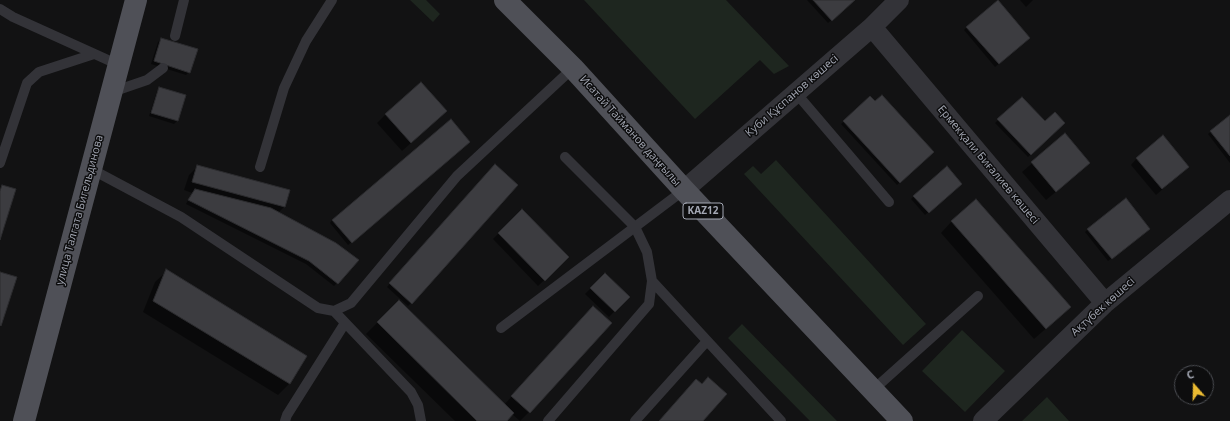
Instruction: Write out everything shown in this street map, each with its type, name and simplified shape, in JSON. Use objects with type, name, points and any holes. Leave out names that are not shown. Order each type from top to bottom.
[{"type":"main road","name":"улица Талгата Бигельдинова","points":[[24,421],[136,0]]},
{"type":"main road","name":"Исатай Тайманов даңғылы","points":[[505,0],[573,68],[684,190],[902,421]]},
{"type":"street","name":"Куби Құспанов көшесi","points":[[684,190],[872,27],[899,0]]},
{"type":"street","name":"Ермекқали Биғалиев көшесі","points":[[872,27],[1105,302]]},
{"type":"street","name":"Ақтүбек көшесi","points":[[983,421],[1105,302],[1230,200]]},
{"type":"lane","points":[[175,36],[184,0]]},
{"type":"lane","points":[[260,167],[284,88],[306,41],[332,0]]},
{"type":"lane","points":[[0,9],[13,17],[119,65]]},
{"type":"lane","points":[[0,163],[27,83],[39,72],[94,54]]},
{"type":"lane","points":[[112,92],[147,80],[163,68]]},
{"type":"lane","points":[[334,312],[351,303],[457,176],[573,68]]},
{"type":"lane","points":[[796,93],[889,202]]},
{"type":"lane","points":[[548,421],[649,304],[652,281],[647,252],[635,227],[565,157]]},
{"type":"lane","points":[[91,169],[181,217],[318,308],[334,312],[411,392],[418,405],[421,421]]},
{"type":"lane","points":[[501,328],[684,190]]},
{"type":"lane","points":[[652,281],[781,421]]},
{"type":"lane","points":[[873,390],[978,296]]},
{"type":"lane","points":[[285,421],[287,415],[345,323]]},
{"type":"lane","points":[[635,421],[708,342]]},
{"type":"shaded area","points":[[410,0],[426,0],[440,14],[433,22]]},
{"type":"shaded area","points":[[584,0],[726,0],[789,66],[774,74],[760,60],[695,119]]},
{"type":"shaded area","points":[[776,160],[926,324],[903,345],[744,174],[753,166],[761,174]]},
{"type":"shaded area","points":[[742,324],[837,421],[810,421],[728,338]]},
{"type":"shaded area","points":[[962,330],[1005,371],[965,412],[922,371]]},
{"type":"shaded area","points":[[1047,397],[1069,421],[1022,421]]},
{"type":"building","points":[[813,0],[855,0],[832,21]]},
{"type":"building","points":[[998,0],[1030,38],[999,64],[966,27]]},
{"type":"building","points":[[161,38],[198,49],[190,73],[154,61]]},
{"type":"building","points":[[421,82],[447,111],[411,143],[385,114]]},
{"type":"building","points":[[159,87],[186,95],[178,121],[151,113]]},
{"type":"building","points":[[882,95],[934,152],[900,183],[843,121],[870,96],[875,101]]},
{"type":"building","points":[[1022,97],[1045,121],[1055,112],[1065,123],[1031,155],[997,119]]},
{"type":"building","points":[[1230,115],[1230,156],[1210,131]]},
{"type":"building","points":[[451,119],[470,142],[352,243],[332,220]]},
{"type":"building","points":[[1065,133],[1090,163],[1056,192],[1031,162]]},
{"type":"building","points":[[1163,135],[1189,167],[1162,189],[1136,158]]},
{"type":"building","points":[[495,164],[518,185],[412,304],[389,283]]},
{"type":"building","points":[[197,165],[290,190],[285,207],[192,182]]},
{"type":"building","points":[[947,166],[962,184],[929,213],[913,196]]},
{"type":"building","points":[[2,185],[16,189],[0,240],[0,191]]},
{"type":"building","points":[[195,189],[271,208],[336,243],[359,260],[338,284],[309,261],[188,200]]},
{"type":"building","points":[[1126,198],[1150,229],[1112,259],[1087,229]]},
{"type":"building","points":[[976,199],[1071,307],[1046,329],[951,221]]},
{"type":"building","points":[[522,209],[569,257],[545,281],[498,233]]},
{"type":"building","points":[[166,269],[307,356],[290,384],[153,301]]},
{"type":"building","points":[[0,272],[17,277],[1,326],[0,325]]},
{"type":"building","points":[[605,273],[630,297],[615,312],[590,288]]},
{"type":"building","points":[[399,300],[514,413],[507,421],[477,421],[377,322]]},
{"type":"building","points":[[593,306],[612,323],[530,413],[511,396]]},
{"type":"building","points":[[708,377],[727,394],[703,421],[659,421],[696,379],[702,384]]}]
